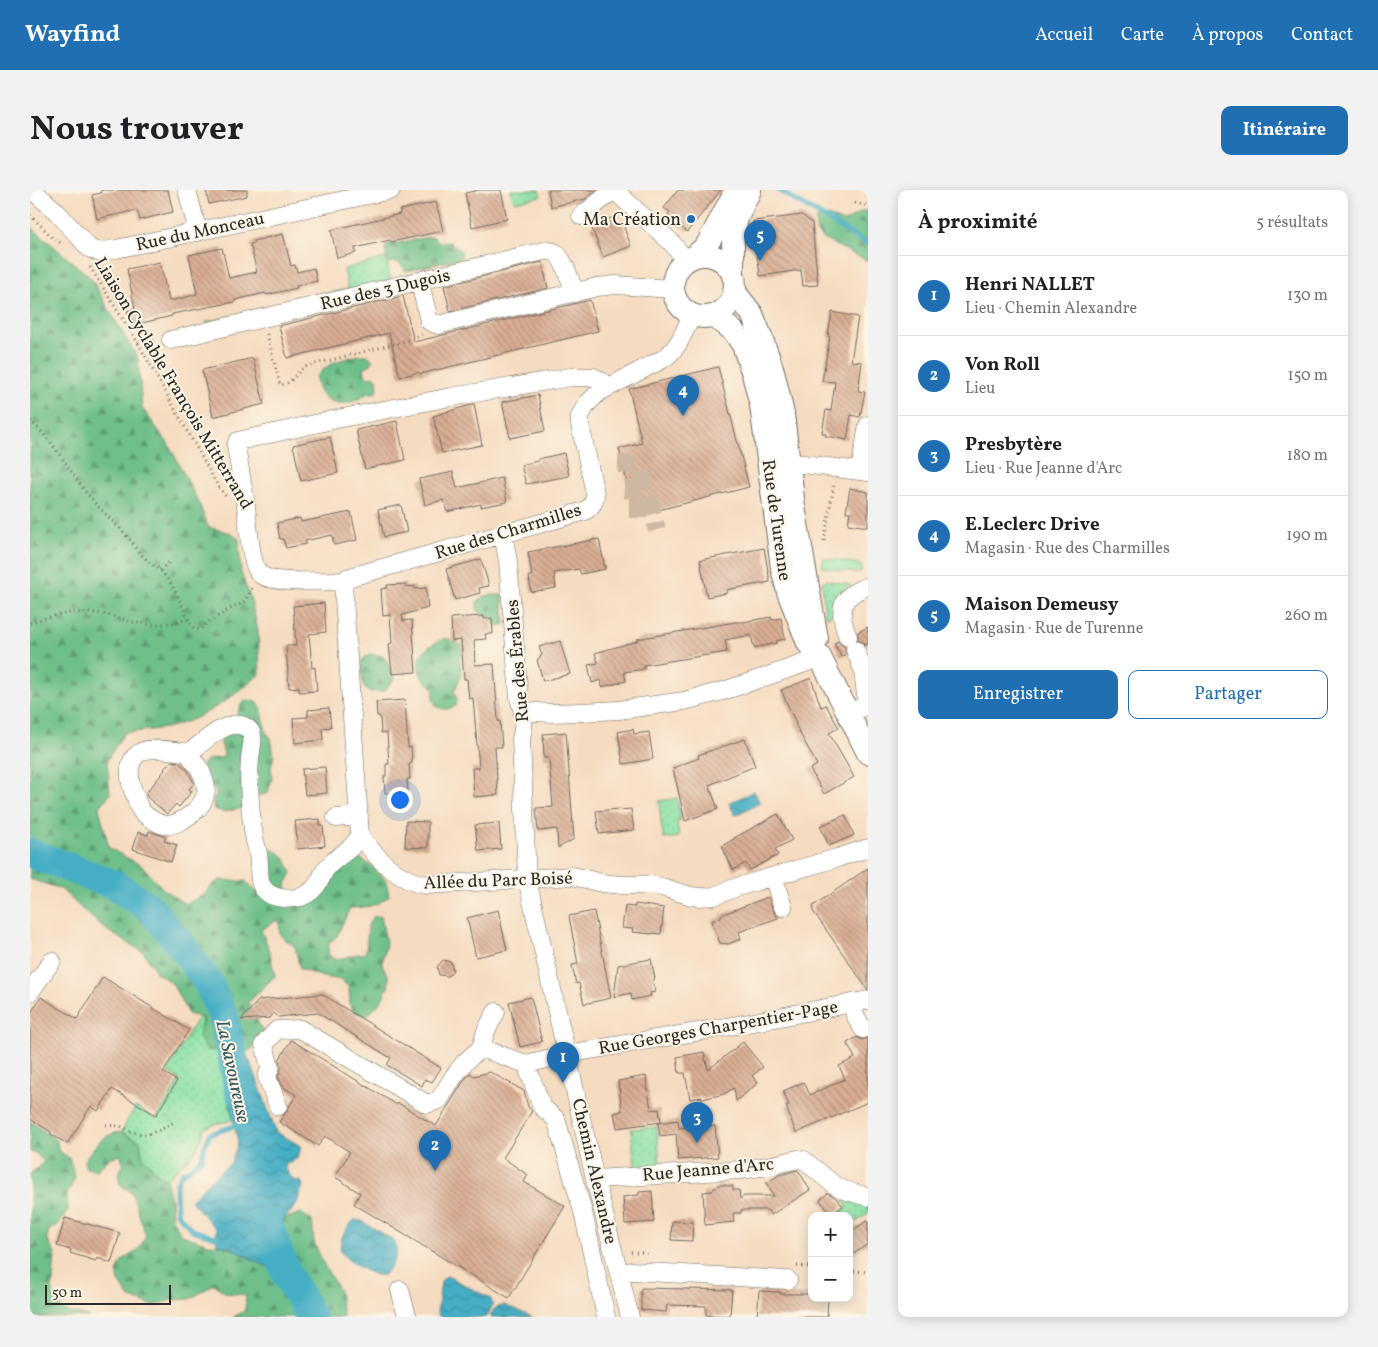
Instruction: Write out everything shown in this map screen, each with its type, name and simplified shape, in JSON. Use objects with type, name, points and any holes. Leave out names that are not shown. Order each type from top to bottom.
[{"type":"main road","points":[[742,192],[733,238],[734,283],[732,300],[719,313],[701,315],[684,310],[674,297],[672,289],[676,272],[680,264],[707,245],[742,192]]},
{"type":"main road","points":[[690,258],[704,254],[714,256],[729,268],[734,283]]},
{"type":"main road","name":"Rue de Turenne","points":[[734,283],[752,314],[762,339],[773,371],[783,414],[781,453],[809,569],[812,615],[820,657]]},
{"type":"main road","name":"Rue de Turenne","points":[[701,315],[725,324],[734,332],[743,345],[761,405],[782,568],[788,592],[808,643],[820,657],[868,753]]},
{"type":"street","name":"Rue du Monceau","points":[[32,190],[56,211],[89,248],[98,252],[116,250],[390,190]]},
{"type":"street","points":[[187,190],[198,232]]},
{"type":"street","points":[[581,216],[614,190],[690,258]]},
{"type":"street","name":"Rue des 3 Dugois","points":[[171,340],[552,251],[560,258],[575,293]]},
{"type":"street","points":[[420,282],[427,328],[597,287],[616,285],[672,289]]},
{"type":"street","name":"Rue des Charmilles","points":[[609,386],[594,377],[571,377],[337,419],[238,441],[236,445],[246,509],[247,528],[255,567],[260,574],[274,580],[336,581],[343,583],[347,578],[585,510],[592,506],[596,494],[581,431],[580,416],[582,411],[592,397],[609,386],[672,353],[701,315]]},
{"type":"street","name":"Rue de Turenne","points":[[761,405],[769,415],[781,453]]},
{"type":"street","points":[[781,453],[795,463],[864,472],[868,426]]},
{"type":"street","name":"Rue des Érables","points":[[503,534],[508,561],[519,698],[524,711],[521,739],[527,879]]},
{"type":"street","points":[[188,753],[198,767],[206,784],[203,802],[184,819],[173,824],[165,825],[141,811],[130,784],[130,763],[135,756],[144,751],[168,749],[188,753],[220,728],[239,724],[247,727],[253,737],[250,773],[254,837],[259,855],[261,884],[265,891],[279,898],[303,896],[317,886],[325,870],[355,844],[360,836],[343,583]]},
{"type":"street","points":[[848,714],[867,705],[863,669],[849,637],[843,606],[847,598],[856,591],[868,586]]},
{"type":"street","points":[[812,615],[820,623],[849,637]]},
{"type":"street","points":[[524,711],[551,713],[591,712],[684,701],[723,691],[820,657]]},
{"type":"street","points":[[336,818],[359,816]]},
{"type":"street","name":"Allée du Parc Boisé","points":[[360,836],[372,853],[390,869],[417,884],[574,876],[602,883],[656,886],[700,897],[714,896],[737,887],[868,848]]},
{"type":"street","points":[[773,877],[783,907]]},
{"type":"street","name":"Chemin Alexandre","points":[[527,879],[596,1179],[630,1317]]},
{"type":"street","points":[[30,992],[52,961]]},
{"type":"street","points":[[860,1002],[855,1015],[863,1028]]},
{"type":"street","name":"Rue Georges Charpentier-Page","points":[[526,1064],[567,1054],[860,1002]]},
{"type":"street","points":[[278,1106],[267,1077],[270,1068],[264,1044],[276,1030],[300,1029],[427,1104],[439,1100],[465,1062],[481,1048],[486,1032],[496,1012]]},
{"type":"street","points":[[481,1048],[526,1064],[542,1108],[556,1119],[583,1212],[606,1317]]},
{"type":"street","name":"Rue Jeanne d'Arc","points":[[596,1179],[740,1170],[798,1159],[804,1160],[833,1184],[844,1190],[868,1197]]},
{"type":"street","points":[[620,1273],[631,1271],[788,1280]]},
{"type":"street","points":[[400,1290],[408,1317]]},
{"type":"path","points":[[855,203],[868,206]]},
{"type":"path","points":[[30,215],[52,237],[64,245]]},
{"type":"path","name":"Liaison Cyclable François Mitterrand","points":[[86,263],[92,269],[138,343],[230,504]]},
{"type":"path","points":[[131,325],[138,323],[144,329]]},
{"type":"path","points":[[266,326],[280,385],[291,382],[296,374],[307,366],[402,342],[427,328]]},
{"type":"path","points":[[30,421],[38,427],[56,449],[75,479],[91,499],[128,537],[146,560],[160,570],[177,593],[192,627],[200,630],[234,606],[241,604],[245,601],[255,583]]},
{"type":"path","points":[[824,541],[836,477]]},
{"type":"path","points":[[160,570],[171,561]]},
{"type":"path","points":[[30,622],[47,617],[76,613],[106,614],[144,624],[164,624],[188,619]]},
{"type":"path","points":[[106,1125],[120,1126],[132,1132],[146,1135],[176,1121]]},
{"type":"path","points":[[853,1271],[868,1272]]},
{"type":"green space","points":[[511,190],[539,190],[541,196],[514,202]]},
{"type":"green space","points":[[863,211],[868,211],[868,261],[825,240],[816,232],[816,218],[828,216],[844,222]]},
{"type":"green space","points":[[30,226],[91,278],[138,358],[142,408],[169,445],[199,503],[208,527],[231,533],[239,539],[241,573],[251,600],[258,630],[260,674],[239,691],[218,706],[183,723],[170,727],[124,733],[107,760],[110,794],[99,808],[109,848],[142,866],[164,890],[185,904],[206,894],[212,885],[220,880],[246,881],[258,893],[264,847],[279,853],[292,873],[286,884],[287,902],[323,884],[349,857],[360,858],[375,869],[386,881],[389,896],[371,906],[350,908],[337,936],[329,943],[328,953],[333,959],[363,954],[366,951],[368,925],[373,917],[381,916],[386,943],[382,965],[389,977],[388,987],[381,1002],[367,1016],[354,1012],[350,1004],[349,988],[342,980],[323,977],[300,969],[295,947],[280,935],[279,919],[261,930],[269,949],[275,976],[248,1003],[263,1032],[256,1046],[241,1056],[225,1050],[207,1050],[199,1038],[202,1018],[188,1014],[172,983],[157,973],[143,952],[108,931],[61,889],[30,879],[30,865],[65,876],[109,894],[135,912],[144,926],[161,936],[169,953],[217,1013],[218,1032],[223,1039],[228,1013],[220,992],[193,971],[180,951],[175,921],[154,899],[135,887],[104,873],[30,845]]},
{"type":"green space","points":[[434,237],[440,242],[449,242],[462,251],[461,258],[406,271],[399,263],[389,263],[385,248],[388,244]]},
{"type":"green space","points":[[386,258],[391,280],[207,324],[206,322],[348,289],[344,269]]},
{"type":"green space","points":[[358,355],[368,355],[373,361],[364,368],[365,374],[368,377],[374,376],[377,379],[378,389],[375,393],[367,394],[349,402],[342,403],[329,400],[320,391],[316,377],[330,365]]},
{"type":"green space","points":[[824,558],[860,564],[862,571],[856,573],[822,567]]},
{"type":"green space","points":[[826,580],[851,585],[836,596],[834,604],[835,613],[829,617],[825,616],[822,582]]},
{"type":"green space","points":[[503,595],[505,625],[496,626],[491,617],[482,614],[478,609],[477,602],[484,596]]},
{"type":"green space","points":[[446,638],[462,647],[462,654],[459,659],[461,668],[460,679],[454,691],[457,699],[456,706],[446,709],[436,706],[433,698],[434,690],[422,677],[419,671],[419,662],[420,657],[427,649]]},
{"type":"green space","points":[[370,654],[383,656],[393,674],[394,679],[384,691],[370,692],[363,686],[361,663]]},
{"type":"green space","points":[[249,700],[258,703],[262,710],[266,732],[271,738],[274,756],[271,767],[272,777],[268,793],[259,796],[253,792],[243,808],[223,812],[214,809],[213,800],[217,793],[211,786],[202,766],[206,760],[223,757],[221,743],[224,732],[236,716],[242,703]]},
{"type":"green space","points":[[677,798],[681,820],[677,821],[679,837],[664,839],[659,801]]},
{"type":"green space","points":[[198,1017],[202,1018],[207,1050],[221,1050],[223,1072],[233,1120],[214,1124],[204,1129],[194,1152],[166,1180],[142,1156],[140,1141],[122,1132],[136,1107],[156,1119],[180,1080],[167,1072]]},
{"type":"green space","points":[[30,1121],[57,1141],[58,1150],[69,1158],[75,1178],[67,1194],[68,1210],[60,1223],[49,1230],[47,1239],[55,1254],[52,1294],[63,1311],[89,1317],[30,1317],[30,1250],[33,1247],[30,1246],[30,1174],[44,1162],[35,1153],[30,1152]]},
{"type":"green space","points":[[657,1127],[660,1164],[635,1167],[631,1129]]},
{"type":"green space","points":[[122,1132],[140,1141],[142,1156],[166,1180],[171,1198],[172,1219],[182,1235],[208,1244],[222,1245],[238,1251],[254,1261],[287,1259],[280,1231],[284,1219],[301,1213],[312,1221],[314,1242],[324,1265],[339,1291],[343,1317],[233,1317],[245,1311],[246,1295],[226,1293],[214,1284],[190,1299],[171,1300],[154,1306],[130,1298],[119,1282],[117,1272],[122,1261],[139,1249],[146,1236],[132,1193],[120,1184],[118,1174],[124,1164],[120,1155],[111,1157],[97,1170],[86,1168],[84,1161],[95,1146],[104,1138]]},
{"type":"green space","points":[[844,1200],[868,1207],[868,1214],[853,1224],[853,1212],[841,1212],[847,1207]]},
{"type":"green space","points":[[853,1224],[866,1241],[853,1245]]},
{"type":"water","points":[[754,791],[760,803],[735,815],[729,803]]},
{"type":"water","points":[[221,1050],[241,1056],[246,1053],[276,1132],[301,1146],[298,1158],[285,1165],[294,1181],[301,1181],[303,1185],[296,1206],[284,1219],[280,1231],[287,1259],[270,1268],[237,1251],[217,1244],[216,1229],[191,1201],[208,1182],[231,1163],[238,1143],[223,1072]]},
{"type":"water","points":[[355,1220],[362,1221],[394,1241],[397,1250],[396,1255],[393,1263],[384,1275],[376,1275],[362,1269],[346,1258],[341,1251],[340,1247],[344,1234]]},
{"type":"water","points":[[446,1276],[490,1298],[493,1304],[487,1317],[440,1317],[437,1313],[441,1282]]},
{"type":"water","points":[[504,1305],[532,1317],[490,1317],[494,1309]]},
{"type":"building","points":[[101,190],[168,190],[173,212],[140,220],[137,210],[97,219],[92,195],[101,193]]},
{"type":"building","points":[[206,190],[247,190],[247,196],[209,204]]},
{"type":"building","points":[[479,190],[501,190],[507,219],[472,227],[465,193]]},
{"type":"building","points":[[548,190],[597,190],[585,199],[551,207]]},
{"type":"building","points":[[678,190],[721,190],[687,232],[667,216],[670,212],[664,208]]},
{"type":"building","points":[[436,202],[443,231],[355,248],[356,253],[337,258],[331,230],[400,214],[400,210]]},
{"type":"building","points":[[802,215],[812,223],[818,285],[803,286],[801,270],[760,276],[753,221]]},
{"type":"building","points":[[614,217],[617,224],[622,222],[631,246],[603,257],[591,226]]},
{"type":"building","points":[[283,234],[291,266],[295,265],[297,272],[314,268],[317,281],[296,286],[297,288],[266,295],[265,293],[235,300],[235,302],[172,314],[172,316],[142,323],[141,321],[134,323],[127,311],[135,309],[127,269],[160,262],[169,301],[183,298],[197,294],[189,255],[222,248],[229,278],[257,272],[250,244],[254,243],[253,241]]},
{"type":"building","points":[[542,262],[548,288],[450,311],[444,286]]},
{"type":"building","points":[[403,296],[414,342],[590,300],[598,331],[420,374],[419,372],[400,377],[389,333],[287,358],[279,326]]},
{"type":"building","points":[[832,312],[858,317],[851,361],[862,362],[858,391],[865,392],[860,417],[851,415],[847,440],[825,436],[826,434],[822,433],[826,410],[831,411],[835,382],[822,381],[830,337],[828,336]]},
{"type":"building","points":[[253,358],[264,404],[213,417],[202,370]]},
{"type":"building","points":[[718,367],[749,487],[635,516],[619,449],[642,443],[629,389]]},
{"type":"building","points":[[538,395],[545,431],[510,438],[502,402]]},
{"type":"building","points":[[474,404],[482,445],[442,453],[433,416]]},
{"type":"building","points":[[397,421],[405,460],[365,469],[356,430]]},
{"type":"building","points":[[330,437],[338,473],[301,481],[293,445]]},
{"type":"building","points":[[564,453],[569,476],[526,484],[521,465]]},
{"type":"building","points":[[453,472],[457,488],[502,478],[507,502],[481,507],[481,504],[447,512],[443,500],[425,505],[419,479]]},
{"type":"building","points":[[850,488],[868,492],[868,527],[848,524],[850,512],[846,512]]},
{"type":"building","points":[[401,505],[407,532],[384,537],[378,510]]},
{"type":"building","points":[[351,512],[357,540],[334,545],[332,535],[305,541],[306,544],[286,548],[283,539],[280,539],[277,523],[300,518],[301,522]]},
{"type":"building","points":[[599,539],[605,569],[581,574],[579,569],[554,573],[556,588],[531,592],[529,576],[532,576],[528,552]]},
{"type":"building","points":[[764,548],[770,582],[726,590],[727,593],[707,597],[700,560]]},
{"type":"building","points":[[481,559],[489,586],[479,588],[480,593],[455,600],[446,569]]},
{"type":"building","points":[[406,584],[406,587],[415,586],[415,589],[426,588],[428,608],[402,615],[403,621],[412,620],[416,672],[392,674],[389,644],[392,643],[390,615],[383,616],[381,589],[387,588],[387,585]]},
{"type":"building","points":[[324,603],[326,632],[309,634],[312,668],[315,667],[317,691],[299,692],[299,687],[289,688],[286,646],[296,646],[293,606]]},
{"type":"building","points":[[484,616],[484,619],[492,618],[493,634],[485,634],[486,639],[474,640],[475,665],[494,664],[502,747],[495,747],[498,795],[474,797],[472,768],[479,768],[473,698],[469,699],[467,679],[464,679],[461,640],[452,641],[451,618]]},
{"type":"building","points":[[771,617],[772,620],[781,618],[785,639],[776,641],[777,643],[754,648],[751,635],[725,640],[727,652],[644,665],[644,669],[624,672],[626,681],[602,687],[601,680],[592,683],[588,665],[598,663],[595,653],[637,641],[637,639]]},
{"type":"building","points":[[868,627],[868,644],[864,645],[858,640],[858,632]]},
{"type":"building","points":[[560,641],[570,674],[543,681],[537,660],[542,655],[539,647]]},
{"type":"building","points":[[838,641],[845,647],[845,655],[841,657],[834,643]]},
{"type":"building","points":[[811,678],[821,707],[826,705],[839,728],[829,733],[854,777],[824,794],[810,769],[817,765],[795,724],[781,690]]},
{"type":"building","points":[[405,700],[408,748],[411,747],[412,763],[409,764],[410,779],[407,779],[408,791],[385,793],[384,776],[386,776],[386,764],[389,764],[387,733],[381,733],[380,716],[377,716],[376,702]]},
{"type":"building","points":[[329,708],[331,727],[322,728],[323,740],[295,743],[293,718],[308,717],[308,710]]},
{"type":"building","points":[[633,729],[634,734],[649,732],[653,759],[623,764],[618,732]]},
{"type":"building","points":[[566,732],[574,839],[558,848],[557,829],[538,831],[536,808],[553,807],[549,758],[544,758],[543,734]]},
{"type":"building","points":[[745,739],[755,766],[709,785],[718,809],[685,821],[673,768],[699,758],[698,755]]},
{"type":"building","points":[[171,761],[178,762],[187,769],[194,783],[189,789],[192,791],[179,807],[176,804],[167,814],[147,797],[146,793]]},
{"type":"building","points":[[325,767],[327,793],[305,795],[302,769]]},
{"type":"building","points":[[631,809],[634,830],[599,834],[596,811]]},
{"type":"building","points":[[778,814],[792,840],[775,849],[778,855],[750,870],[746,863],[733,870],[722,846]]},
{"type":"building","points":[[845,815],[854,835],[829,846],[820,826]]},
{"type":"building","points":[[320,819],[320,826],[323,826],[325,846],[298,849],[295,821]]},
{"type":"building","points":[[406,821],[428,822],[428,848],[405,847]]},
{"type":"building","points":[[499,823],[501,849],[478,851],[475,825]]},
{"type":"building","points":[[149,831],[166,837],[164,841],[177,845],[171,862],[133,849],[138,832],[148,835]]},
{"type":"building","points":[[868,868],[868,990],[813,911],[813,906]]},
{"type":"building","points":[[768,897],[778,918],[739,932],[741,939],[728,944],[720,943],[712,921],[721,917],[721,915]]},
{"type":"building","points":[[635,904],[664,908],[661,934],[632,932],[633,929],[622,928],[625,906],[635,907]]},
{"type":"building","points":[[498,910],[507,950],[476,957],[467,918]]},
{"type":"building","points":[[594,911],[611,998],[584,1004],[579,983],[576,984],[572,965],[578,964],[569,916]]},
{"type":"building","points":[[651,959],[655,979],[653,980],[655,992],[650,993],[651,996],[632,1000],[631,993],[614,997],[618,965]]},
{"type":"building","points":[[443,960],[451,962],[453,970],[448,976],[439,975],[437,967]]},
{"type":"building","points":[[103,977],[189,1030],[163,1072],[177,1081],[156,1115],[112,1089],[98,1111],[91,1106],[67,1144],[30,1119],[30,1014],[41,997],[77,1019]]},
{"type":"building","points":[[322,994],[441,1068],[432,1082],[425,1079],[422,1086],[387,1065],[391,1058],[318,1013],[278,1017],[274,1013],[270,1018],[241,1020],[259,1000]]},
{"type":"building","points":[[531,997],[542,1042],[520,1047],[509,1002]]},
{"type":"building","points":[[857,1037],[862,1040],[868,1038],[868,1102],[796,1133],[786,1106],[789,1105],[783,1091],[804,1082],[810,1095],[845,1079],[839,1066],[855,1058],[847,1043]]},
{"type":"building","points":[[291,1040],[397,1105],[398,1103],[436,1126],[470,1073],[474,1076],[490,1072],[524,1091],[528,1107],[532,1111],[503,1158],[528,1175],[524,1182],[565,1206],[509,1298],[354,1204],[360,1193],[335,1177],[350,1152],[325,1136],[318,1146],[279,1122],[296,1095],[282,1086],[278,1077],[282,1066],[279,1060]]},
{"type":"building","points":[[743,1042],[763,1067],[752,1076],[758,1083],[736,1101],[734,1088],[724,1094],[702,1099],[702,1097],[690,1099],[685,1073],[679,1073],[677,1057],[704,1052],[708,1070]]},
{"type":"building","points":[[646,1076],[651,1110],[659,1109],[661,1122],[617,1128],[614,1113],[622,1111],[618,1081]]},
{"type":"building","points":[[678,1120],[679,1128],[715,1126],[718,1157],[678,1160],[676,1134],[660,1136],[658,1123]]},
{"type":"building","points":[[798,1170],[810,1190],[771,1215],[768,1210],[741,1210],[741,1213],[733,1213],[734,1222],[705,1225],[703,1192],[712,1191],[718,1185],[726,1185],[733,1186],[733,1190],[739,1190],[740,1199],[744,1196],[774,1196],[766,1183],[779,1175]]},
{"type":"building","points":[[652,1191],[654,1222],[625,1224],[623,1197],[639,1195],[639,1192]]},
{"type":"building","points":[[828,1193],[843,1206],[835,1212],[829,1212],[820,1200]]},
{"type":"building","points":[[65,1218],[120,1233],[111,1263],[97,1258],[96,1261],[70,1253],[71,1250],[57,1246]]},
{"type":"building","points":[[868,1220],[868,1244],[853,1254],[853,1230]]},
{"type":"building","points":[[672,1221],[693,1222],[692,1241],[671,1240]]},
{"type":"building","points":[[641,1288],[732,1290],[730,1316],[706,1315],[706,1306],[667,1305],[666,1312],[641,1310]]},
{"type":"building","points":[[759,1291],[780,1292],[780,1294],[808,1294],[808,1302],[828,1302],[827,1317],[757,1317]]},
{"type":"waterway","points":[[778,190],[868,244]]},
{"type":"waterway","name":"La Savoureuse","points":[[30,853],[115,885],[151,909],[188,954],[208,983],[224,1018],[240,1092]]},
{"type":"waterway","points":[[222,1239],[192,1230],[177,1213],[176,1189],[182,1173],[190,1169],[202,1158],[203,1150],[210,1134],[241,1124]]},
{"type":"waterway","name":"La Savoureuse","points":[[267,1223],[287,1275],[311,1317]]},
{"type":"tunnel","points":[[618,464],[639,465],[657,530]]},
{"type":"tunnel","points":[[624,489],[647,491]]},
{"type":"tunnel","points":[[629,509],[652,509]]},
{"type":"place","name":"Ma Création","points":[[691,219]]},
{"type":"place","name":"Maison Demeusy","points":[[760,261]]},
{"type":"place","name":"E.Leclerc Drive","points":[[683,416]]},
{"type":"place","name":"Henri NALLET","points":[[563,1083]]},
{"type":"place","name":"Presbytère","points":[[697,1143]]},
{"type":"place","name":"Von Roll","points":[[435,1171]]}]
